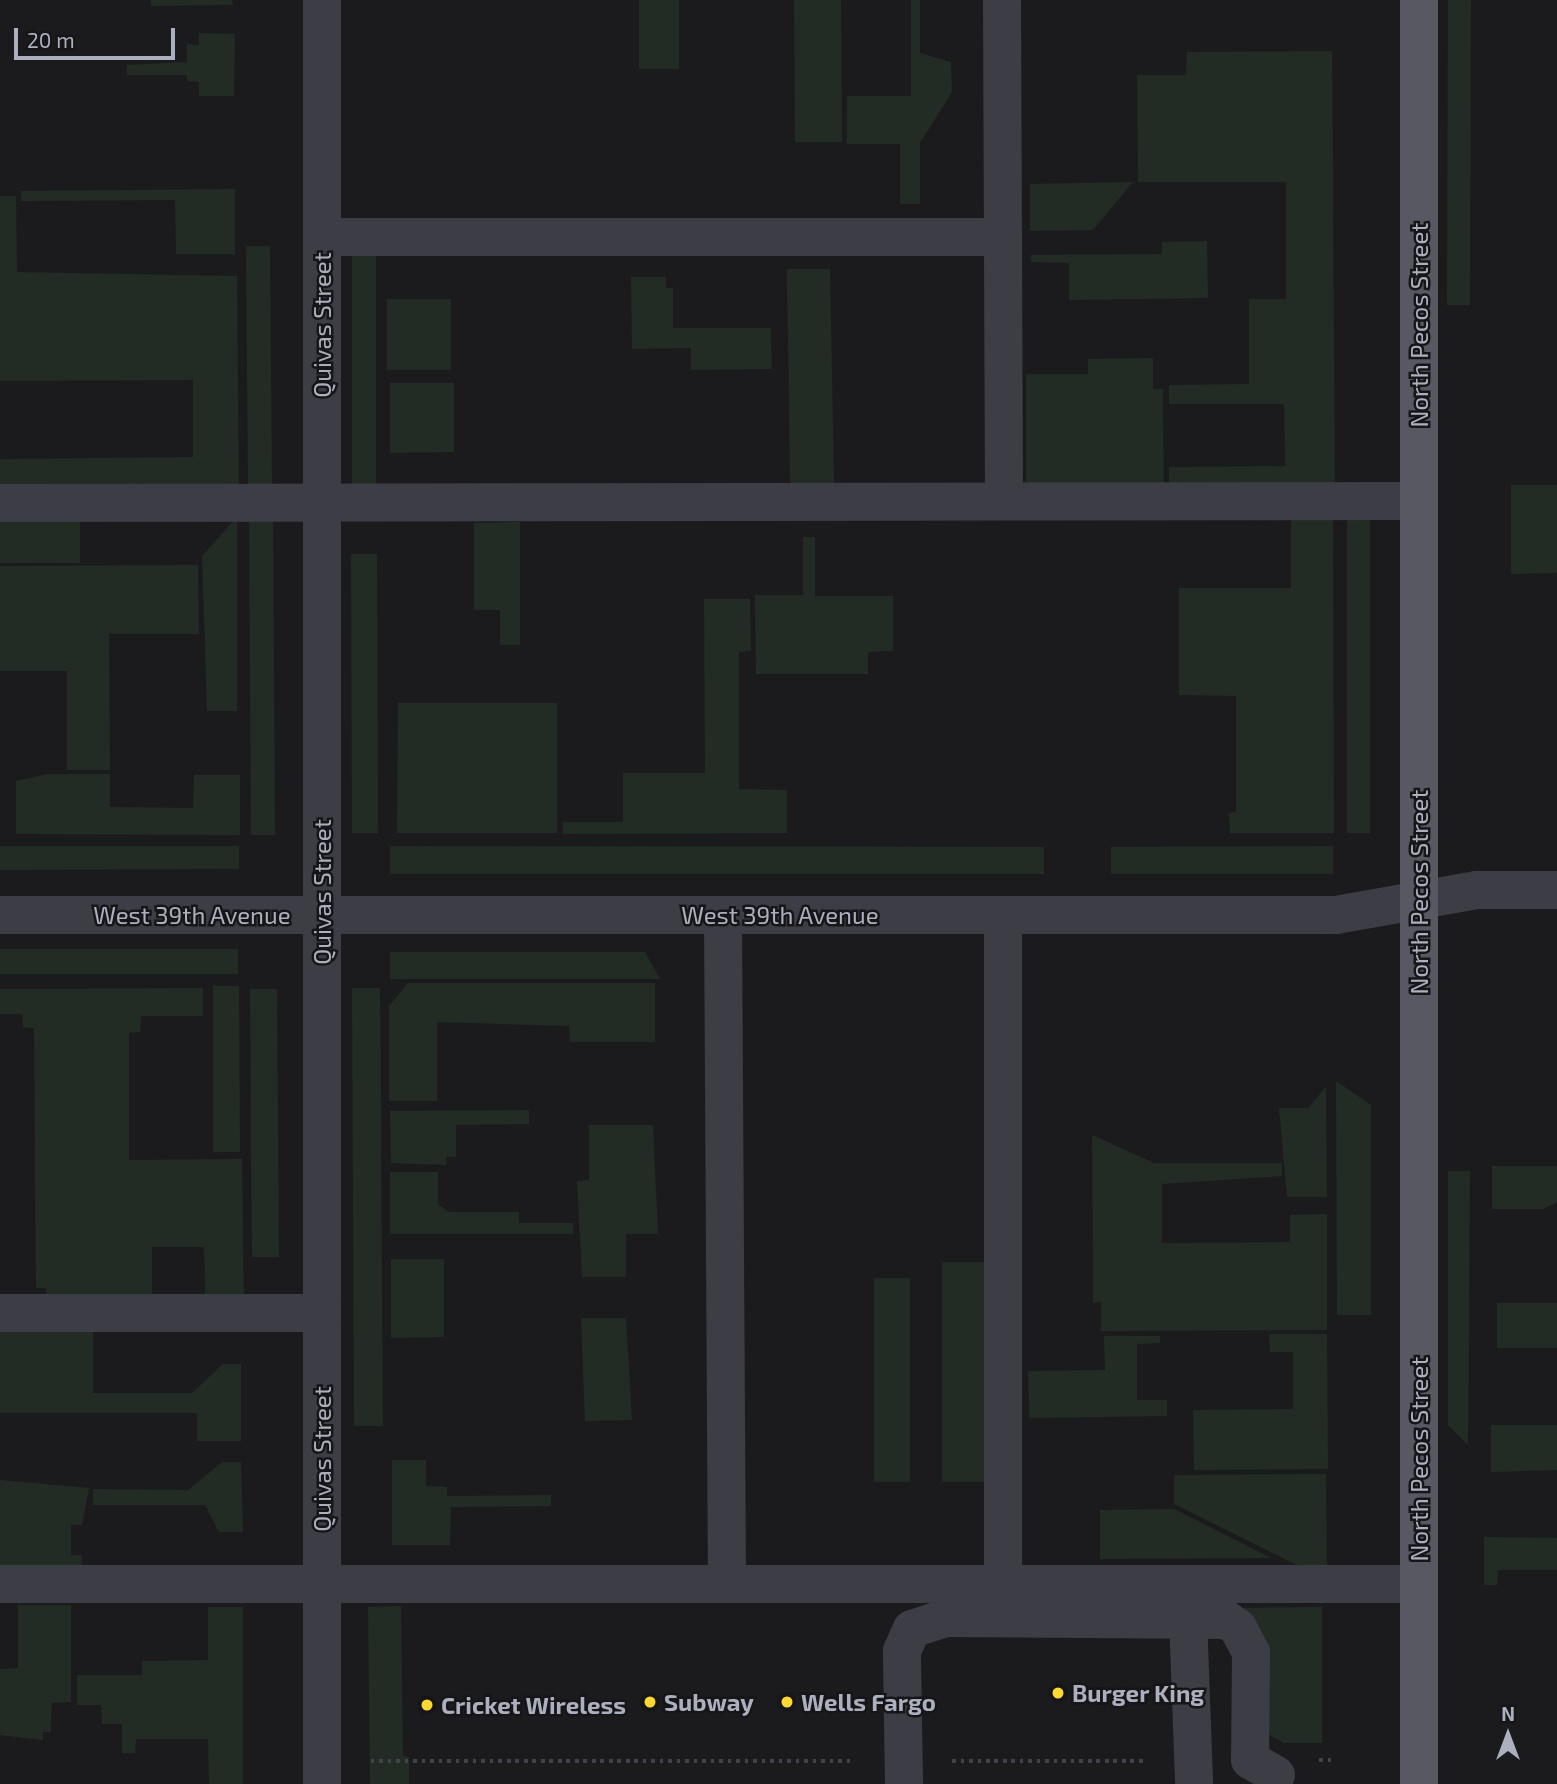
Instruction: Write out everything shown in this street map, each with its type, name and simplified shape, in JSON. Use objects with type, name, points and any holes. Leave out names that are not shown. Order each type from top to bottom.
[{"type":"main road","name":"North Pecos Street","points":[[1419,0],[1419,1784]]},
{"type":"street","name":"Quivas Street","points":[[322,0],[322,1784]]},
{"type":"street","points":[[1002,0],[1004,501]]},
{"type":"street","points":[[322,237],[1003,237]]},
{"type":"street","points":[[0,503],[1419,501]]},
{"type":"street","name":"West 39th Avenue","points":[[0,915],[1336,915],[1477,890],[1557,890]]},
{"type":"street","points":[[723,915],[727,1584]]},
{"type":"street","points":[[1003,915],[1003,1584]]},
{"type":"street","points":[[0,1312],[322,1312]]},
{"type":"street","points":[[0,1584],[1419,1584]]},
{"type":"street","points":[[903,1773],[902,1651],[922,1622],[1188,1617],[1227,1620],[1247,1638],[1263,1768]]},
{"type":"street","points":[[1188,1617],[1193,1772]]},
{"type":"path","points":[[1263,1768],[1331,1760]]},
{"type":"path","points":[[363,1761],[903,1773],[1193,1772]]},
{"type":"shaded area","points":[[151,0],[232,0],[233,5],[151,6]]},
{"type":"shaded area","points":[[639,0],[679,0],[679,69],[639,69]]},
{"type":"shaded area","points":[[794,0],[841,0],[842,142],[795,142]]},
{"type":"shaded area","points":[[911,0],[920,0],[920,53],[951,62],[952,92],[920,143],[920,204],[900,204],[900,144],[847,144],[847,96],[911,96]]},
{"type":"shaded area","points":[[1448,0],[1471,0],[1470,305],[1447,305]]},
{"type":"shaded area","points":[[199,33],[235,34],[234,96],[199,96],[199,82],[187,81],[187,75],[127,75],[127,65],[187,62],[187,44],[199,45]]},
{"type":"shaded area","points":[[1332,51],[1335,494],[1169,495],[1169,467],[1285,466],[1284,404],[1169,404],[1169,385],[1249,384],[1249,299],[1286,299],[1286,182],[1138,182],[1137,75],[1186,75],[1187,52]]},
{"type":"shaded area","points":[[1133,182],[1093,230],[1030,231],[1030,184]]},
{"type":"shaded area","points":[[235,189],[235,254],[176,254],[175,200],[21,201],[21,191]]},
{"type":"shaded area","points":[[0,196],[16,196],[17,272],[237,276],[239,495],[0,497],[0,459],[193,457],[193,380],[0,381]]},
{"type":"shaded area","points":[[1207,241],[1208,298],[1069,300],[1069,263],[1031,262],[1031,255],[1162,254],[1162,242]]},
{"type":"shaded area","points":[[246,246],[270,246],[272,485],[248,485]]},
{"type":"shaded area","points":[[352,249],[376,249],[376,494],[352,494]]},
{"type":"shaded area","points":[[787,269],[830,269],[834,483],[790,483]]},
{"type":"shaded area","points":[[631,277],[666,277],[666,288],[673,288],[673,328],[771,328],[772,369],[691,370],[691,348],[632,349]]},
{"type":"shaded area","points":[[387,299],[451,299],[451,370],[387,370]]},
{"type":"shaded area","points":[[1153,358],[1153,389],[1163,389],[1164,494],[1026,494],[1026,374],[1088,374],[1088,359]]},
{"type":"shaded area","points":[[390,383],[454,383],[454,452],[390,453]]},
{"type":"shaded area","points":[[1511,485],[1557,485],[1557,573],[1511,574]]},
{"type":"shaded area","points":[[1347,509],[1370,509],[1370,833],[1347,833]]},
{"type":"shaded area","points":[[237,517],[237,711],[207,711],[202,556]]},
{"type":"shaded area","points":[[273,518],[275,835],[251,835],[249,519]]},
{"type":"shaded area","points":[[1291,518],[1333,518],[1334,833],[1230,833],[1229,813],[1236,812],[1236,696],[1179,695],[1179,588],[1291,588]]},
{"type":"shaded area","points":[[0,520],[80,520],[80,563],[0,563]]},
{"type":"shaded area","points":[[520,522],[520,645],[500,645],[500,610],[474,610],[474,523]]},
{"type":"shaded area","points":[[803,537],[815,537],[815,596],[893,596],[893,651],[868,652],[868,674],[756,674],[755,595],[803,595]]},
{"type":"shaded area","points":[[351,554],[377,554],[378,833],[352,833]]},
{"type":"shaded area","points":[[198,565],[199,634],[109,634],[110,770],[67,770],[67,671],[0,671],[0,566]]},
{"type":"shaded area","points":[[704,599],[750,599],[751,651],[739,652],[739,789],[787,790],[787,833],[563,834],[563,822],[623,822],[623,773],[705,773]]},
{"type":"shaded area","points":[[398,703],[557,703],[557,833],[397,833]]},
{"type":"shaded area","points":[[49,774],[110,774],[110,807],[193,808],[194,775],[240,775],[240,835],[16,834],[16,781]]},
{"type":"shaded area","points":[[0,846],[239,846],[239,869],[0,870]]},
{"type":"shaded area","points":[[390,846],[1044,847],[1044,874],[390,874]]},
{"type":"shaded area","points":[[1333,846],[1333,874],[1111,874],[1111,847]]},
{"type":"shaded area","points":[[0,949],[238,949],[238,974],[0,974]]},
{"type":"shaded area","points":[[390,952],[645,952],[660,979],[390,979]]},
{"type":"shaded area","points":[[408,983],[655,983],[655,1042],[570,1042],[569,1026],[437,1022],[437,1101],[389,1101],[389,1006]]},
{"type":"shaded area","points":[[213,986],[239,986],[240,1152],[213,1152]]},
{"type":"shaded area","points":[[203,988],[203,1016],[141,1016],[140,1032],[129,1033],[129,1160],[242,1159],[244,1296],[205,1296],[204,1247],[152,1247],[152,1300],[47,1301],[46,1288],[36,1288],[34,1028],[23,1027],[22,1014],[0,1014],[0,989]]},
{"type":"shaded area","points":[[352,988],[380,988],[383,1426],[354,1426]]},
{"type":"shaded area","points":[[250,989],[277,989],[279,1257],[252,1257]]},
{"type":"shaded area","points":[[1336,1081],[1371,1105],[1371,1315],[1337,1315]]},
{"type":"shaded area","points":[[1326,1087],[1327,1197],[1287,1197],[1279,1108],[1308,1108]]},
{"type":"shaded area","points":[[529,1110],[529,1124],[456,1125],[456,1157],[446,1157],[446,1165],[391,1163],[390,1111]]},
{"type":"shaded area","points":[[589,1125],[653,1125],[658,1234],[626,1234],[626,1277],[582,1277],[577,1181],[589,1180]]},
{"type":"shaded area","points":[[1092,1135],[1154,1163],[1282,1163],[1282,1176],[1162,1184],[1162,1243],[1290,1242],[1290,1215],[1327,1214],[1327,1330],[1101,1331],[1101,1302],[1093,1302]]},
{"type":"shaded area","points":[[1492,1166],[1557,1166],[1557,1202],[1543,1209],[1492,1209]]},
{"type":"shaded area","points":[[1448,1171],[1470,1171],[1468,1445],[1448,1425]]},
{"type":"shaded area","points":[[390,1172],[438,1172],[438,1204],[449,1212],[519,1212],[519,1223],[573,1223],[573,1234],[390,1234]]},
{"type":"shaded area","points":[[391,1259],[444,1259],[444,1337],[391,1338]]},
{"type":"shaded area","points":[[942,1262],[986,1262],[986,1482],[942,1482]]},
{"type":"shaded area","points":[[874,1278],[910,1278],[910,1482],[874,1482]]},
{"type":"shaded area","points":[[1497,1303],[1557,1303],[1557,1348],[1497,1348]]},
{"type":"shaded area","points":[[581,1318],[626,1318],[632,1420],[585,1421]]},
{"type":"shaded area","points":[[0,1329],[93,1329],[93,1393],[192,1393],[223,1364],[241,1364],[241,1441],[197,1441],[197,1413],[0,1413]]},
{"type":"shaded area","points":[[1269,1334],[1327,1334],[1328,1469],[1194,1470],[1193,1410],[1293,1409],[1293,1352],[1270,1352]]},
{"type":"shaded area","points":[[1104,1336],[1160,1336],[1160,1343],[1137,1344],[1137,1400],[1167,1400],[1167,1416],[1029,1418],[1028,1371],[1105,1370]]},
{"type":"shaded area","points":[[1491,1425],[1557,1425],[1557,1470],[1491,1472]]},
{"type":"shaded area","points":[[392,1460],[426,1460],[426,1486],[447,1487],[447,1496],[551,1495],[551,1506],[451,1507],[450,1545],[392,1545]]},
{"type":"shaded area","points":[[222,1462],[241,1462],[243,1532],[219,1532],[205,1505],[93,1505],[93,1489],[188,1490]]},
{"type":"shaded area","points":[[1326,1474],[1327,1580],[1174,1504],[1174,1475]]},
{"type":"shaded area","points":[[0,1480],[89,1488],[82,1525],[71,1525],[71,1555],[82,1555],[82,1572],[0,1572]]},
{"type":"shaded area","points":[[1174,1509],[1271,1558],[1100,1559],[1100,1510]]},
{"type":"shaded area","points":[[1484,1537],[1557,1538],[1557,1570],[1498,1570],[1497,1585],[1484,1585]]},
{"type":"shaded area","points":[[18,1605],[71,1605],[71,1702],[52,1703],[51,1732],[43,1732],[43,1740],[0,1735],[0,1669],[18,1668]]},
{"type":"shaded area","points":[[401,1606],[403,1756],[409,1757],[409,1784],[370,1784],[368,1607]]},
{"type":"shaded area","points":[[208,1607],[243,1607],[243,1784],[209,1784],[208,1739],[136,1739],[135,1753],[122,1753],[122,1724],[102,1724],[101,1705],[77,1705],[77,1675],[142,1675],[142,1661],[208,1660]]},
{"type":"shaded area","points":[[1322,1607],[1322,1743],[1284,1743],[1268,1734],[1234,1608]]},
{"type":"place","name":"Burger King","points":[[1058,1693]]},
{"type":"place","name":"Subway","points":[[650,1702]]},
{"type":"place","name":"Wells Fargo","points":[[787,1702]]},
{"type":"place","name":"Cricket Wireless","points":[[427,1705]]}]
